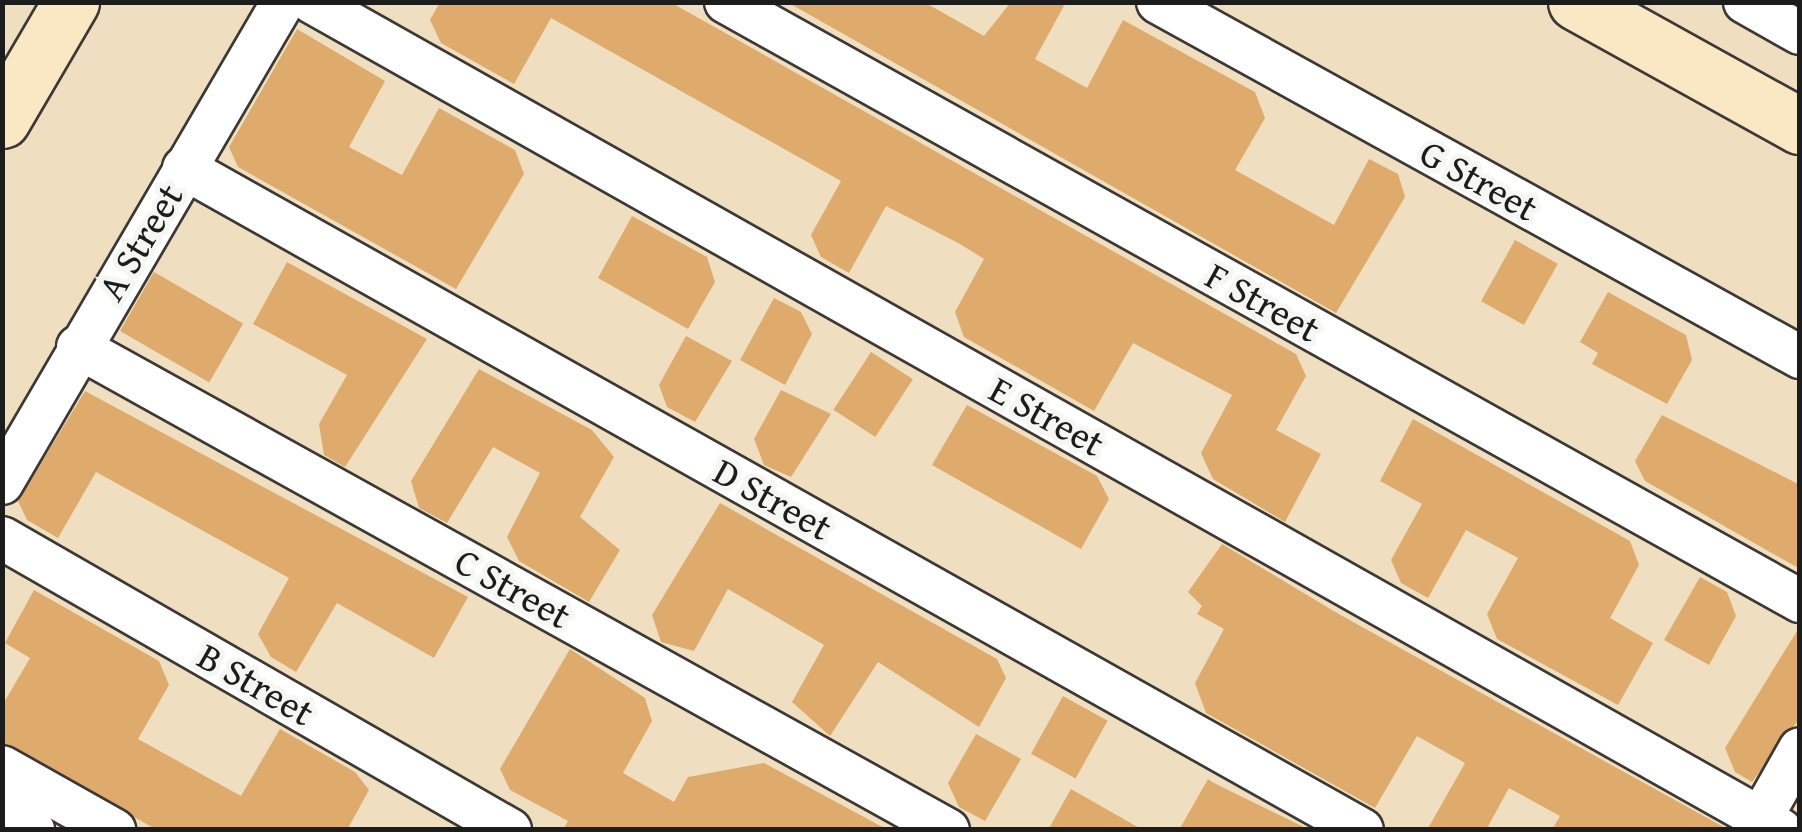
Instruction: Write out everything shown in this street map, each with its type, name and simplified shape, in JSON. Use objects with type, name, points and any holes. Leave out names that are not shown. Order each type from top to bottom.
[{"type":"main road","points":[[2,120],[71,2]]},
{"type":"main road","points":[[1576,2],[1800,126]]},
{"type":"street","name":"A Street","points":[[2,483],[78,346],[283,2]]},
{"type":"street","name":"E Street","points":[[312,2],[1765,826]]},
{"type":"street","name":"F Street","points":[[726,2],[1800,601]]},
{"type":"street","name":"G Street","points":[[1158,2],[1800,357]]},
{"type":"street","points":[[1755,5],[1800,33]]},
{"type":"street","name":"D Street","points":[[184,168],[1362,830]]},
{"type":"street","name":"C Street","points":[[78,346],[948,830]]},
{"type":"street","name":"B Street","points":[[2,538],[510,830]]},
{"type":"street","points":[[1765,826],[1800,749]]},
{"type":"street","points":[[2,767],[47,820]]},
{"type":"street","points":[[2,812],[114,830]]},
{"type":"building","points":[[440,2],[670,2],[1296,354],[1306,376],[1276,430],[1321,454],[1285,522],[1213,479],[1201,453],[1232,395],[1133,343],[1094,411],[964,337],[955,312],[984,259],[886,206],[849,273],[821,257],[811,235],[841,181],[551,18],[514,84],[441,43],[430,20]]},
{"type":"building","points":[[787,2],[924,2],[984,36],[1011,2],[1066,2],[1035,59],[1087,88],[1123,20],[1255,92],[1265,118],[1235,170],[1334,225],[1369,159],[1398,174],[1405,197],[1336,313]]},
{"type":"building","points":[[297,29],[385,81],[349,147],[402,175],[439,108],[515,150],[524,174],[456,289],[238,167],[229,147]]},
{"type":"building","points":[[632,216],[707,257],[715,282],[688,329],[598,278]]},
{"type":"building","points":[[1515,240],[1558,264],[1524,325],[1481,301]]},
{"type":"building","points":[[287,262],[427,339],[345,467],[324,455],[319,424],[347,375],[253,324]]},
{"type":"building","points":[[154,272],[243,323],[209,382],[120,331]]},
{"type":"building","points":[[1608,292],[1686,335],[1692,360],[1667,404],[1592,364],[1598,353],[1580,342]]},
{"type":"building","points":[[774,298],[801,312],[812,334],[785,385],[740,360]]},
{"type":"building","points":[[686,336],[732,361],[695,422],[667,407],[659,385]]},
{"type":"building","points":[[871,352],[913,379],[875,437],[833,410]]},
{"type":"building","points":[[479,369],[592,430],[614,457],[580,517],[620,550],[589,602],[519,561],[507,537],[540,473],[493,447],[447,523],[419,508],[411,481]]},
{"type":"building","points":[[781,390],[831,414],[791,477],[764,465],[754,439]]},
{"type":"building","points":[[85,391],[468,597],[434,658],[337,603],[296,672],[271,657],[258,634],[289,578],[96,472],[58,538],[27,520],[18,501]]},
{"type":"building","points":[[967,405],[1097,476],[1109,499],[1081,549],[932,465]]},
{"type":"building","points":[[1662,415],[1800,485],[1800,569],[1645,481],[1635,461]]},
{"type":"building","points":[[1413,419],[1630,541],[1639,565],[1610,618],[1653,643],[1618,705],[1497,639],[1487,614],[1518,558],[1466,530],[1428,598],[1401,583],[1391,560],[1422,504],[1380,481]]},
{"type":"building","points":[[720,503],[997,659],[1006,678],[979,727],[878,662],[830,736],[792,702],[824,645],[728,589],[694,651],[661,642],[652,615]]},
{"type":"building","points":[[1222,544],[1337,613],[1729,830],[1552,830],[1560,816],[1509,788],[1486,830],[1427,830],[1465,763],[1417,736],[1375,808],[1206,713],[1195,683],[1224,629],[1197,614],[1202,606],[1188,592]]},
{"type":"building","points":[[1700,577],[1727,592],[1736,616],[1709,665],[1664,640]]},
{"type":"building","points":[[34,590],[159,661],[169,685],[138,739],[241,796],[280,729],[355,772],[369,790],[347,830],[157,830],[2,742],[2,706],[30,658],[5,643]]},
{"type":"building","points":[[1800,626],[1800,718],[1752,782],[1735,772],[1725,748]]},
{"type":"building","points":[[570,649],[645,698],[652,721],[623,773],[674,802],[688,777],[764,763],[888,830],[563,830],[568,821],[510,790],[500,769]]},
{"type":"building","points":[[1063,696],[1108,721],[1076,778],[1031,754]]},
{"type":"building","points":[[976,734],[1021,759],[985,821],[959,807],[948,783]]},
{"type":"building","points":[[1208,779],[1212,782],[1310,830],[1179,830]]},
{"type":"building","points":[[1071,789],[1143,830],[1048,830]]}]
